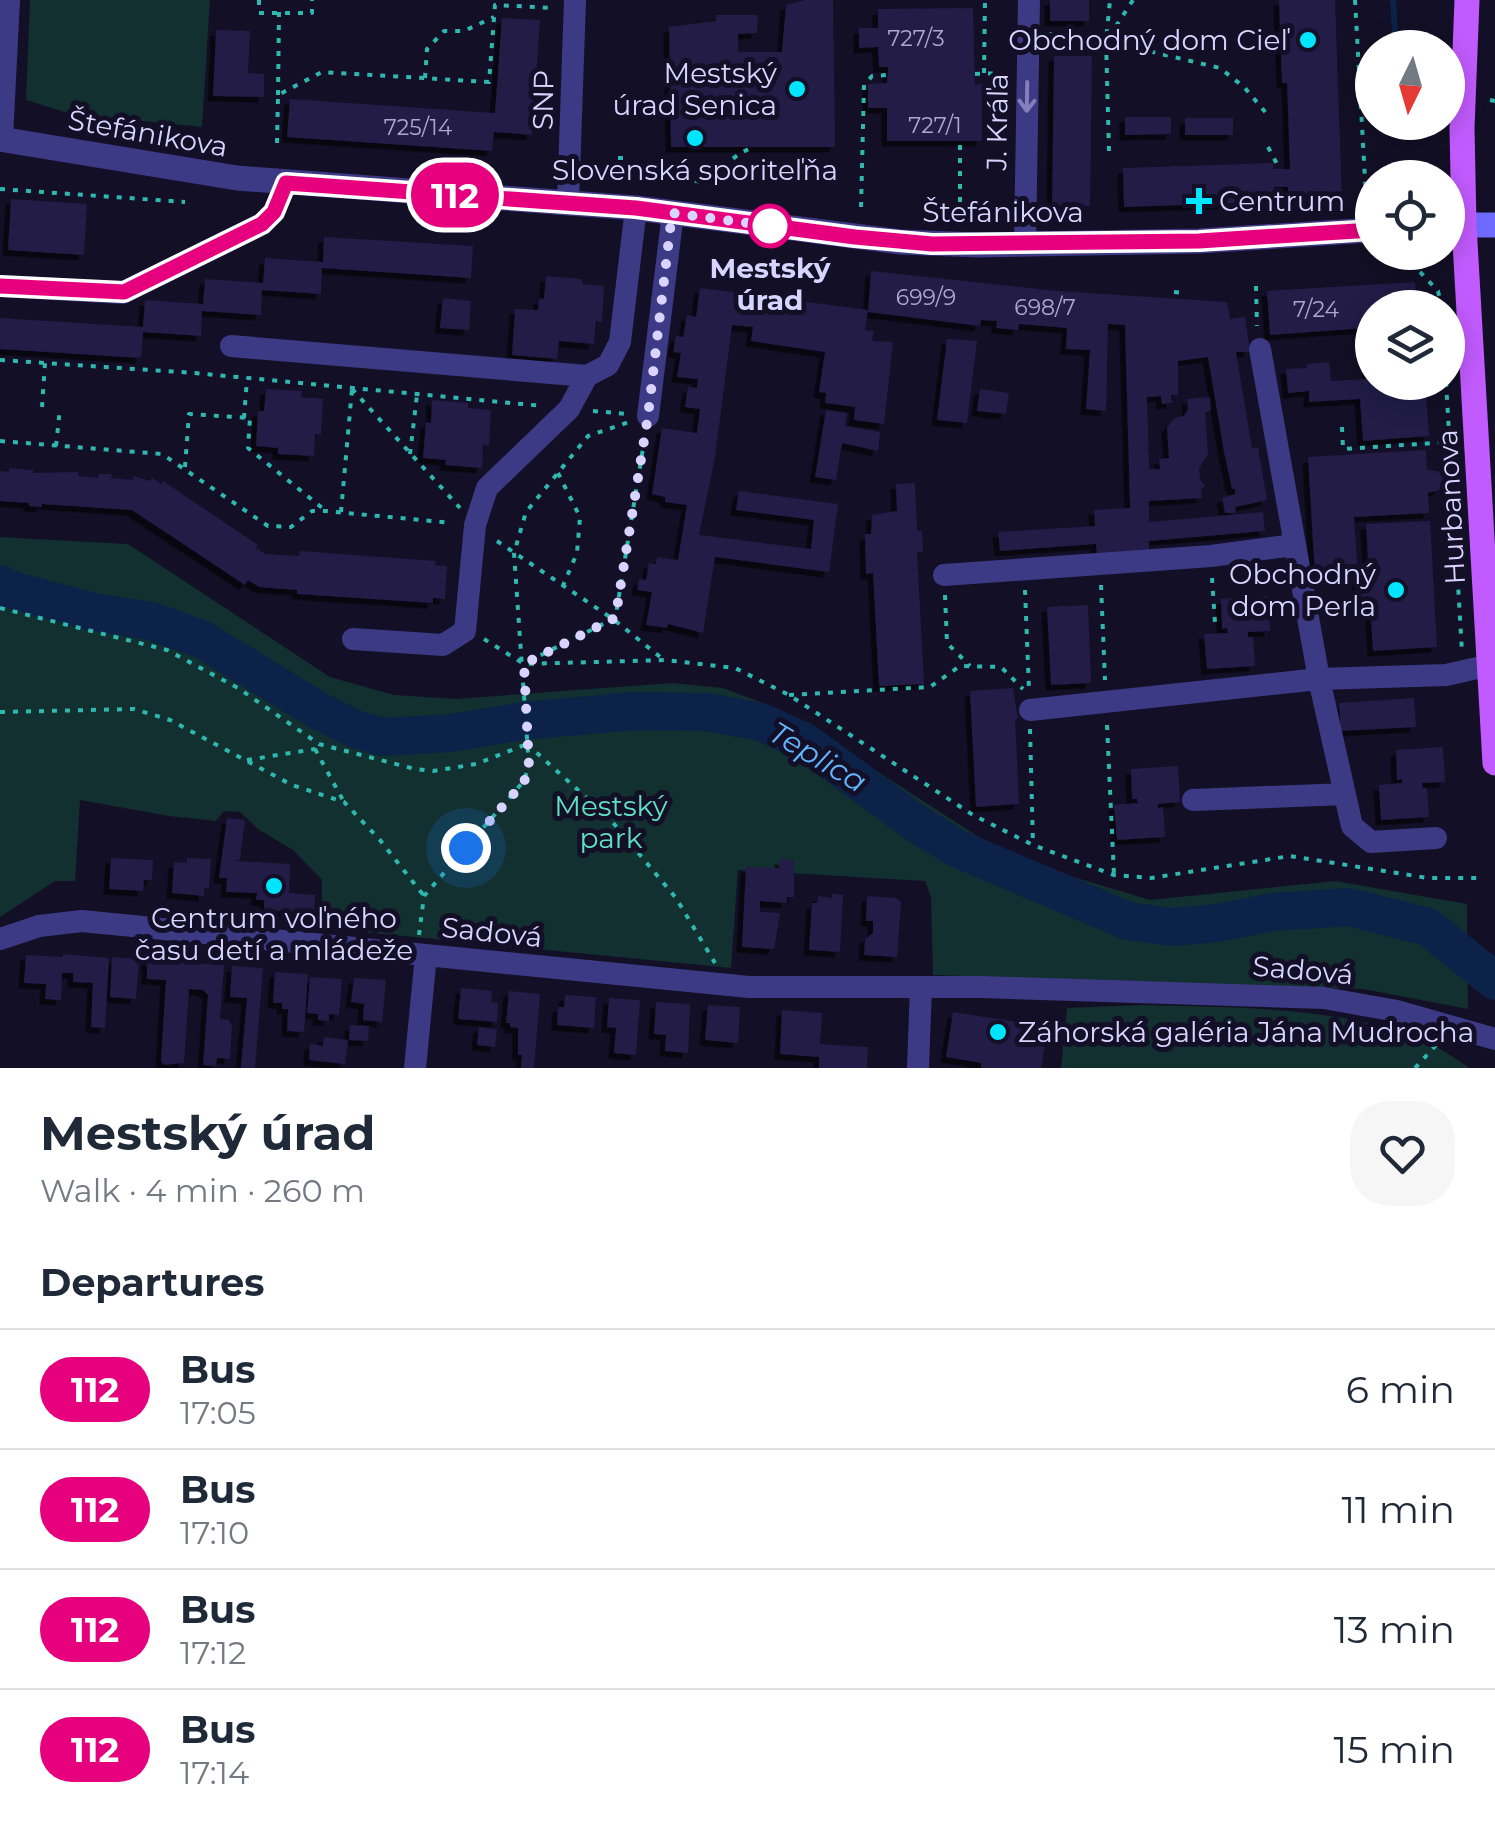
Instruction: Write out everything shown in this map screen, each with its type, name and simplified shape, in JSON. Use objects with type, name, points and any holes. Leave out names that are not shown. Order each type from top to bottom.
[{"type":"main road","name":"Hurbanova","points":[[1460,160],[1467,0]]},
{"type":"main road","points":[[1465,226],[1495,225]]},
{"type":"main road","name":"Hurbanova","points":[[1460,270],[1492,664],[1495,762]]},
{"type":"street","points":[[1,139],[9,0]]},
{"type":"street","name":"J. Kráľa","points":[[1024,244],[1029,0]]},
{"type":"street","name":"SNP","points":[[568,202],[575,4]]},
{"type":"street","name":"Štefánikova","points":[[1,139],[238,178],[636,208],[901,242],[1199,241],[1355,231]]},
{"type":"street","points":[[0,286],[124,292],[262,224],[274,212],[286,183]]},
{"type":"street","points":[[354,639],[443,645],[464,631],[476,525],[488,488],[569,408],[587,376],[608,364],[620,342],[636,208]]},
{"type":"street","points":[[648,416],[672,213]]},
{"type":"street","points":[[1259,337],[1319,679],[1352,826],[1371,842],[1436,838]]},
{"type":"street","points":[[231,346],[587,376]]},
{"type":"street","points":[[944,575],[1211,556],[1294,545]]},
{"type":"street","points":[[1030,703],[1319,679],[1446,675],[1492,664]]},
{"type":"street","points":[[1193,800],[1345,794]]},
{"type":"street","name":"Sadová","points":[[0,939],[40,926],[82,920],[423,946],[749,987],[921,987],[1324,998],[1397,1011],[1495,1039]]},
{"type":"street","points":[[415,1068],[423,946]]},
{"type":"street","points":[[918,1068],[921,987]]},
{"type":"path","points":[[259,0],[259,13],[312,12],[312,0]]},
{"type":"path","points":[[984,73],[985,0]]},
{"type":"path","points":[[1110,0],[1106,41],[1110,151]]},
{"type":"path","points":[[1106,41],[1133,0]]},
{"type":"path","points":[[1355,0],[1364,160]]},
{"type":"path","points":[[278,96],[322,72],[490,82],[495,5],[575,4]]},
{"type":"path","points":[[277,143],[280,12]]},
{"type":"path","points":[[425,78],[427,49],[444,31],[464,32],[494,17]]},
{"type":"path","points":[[1028,32],[1106,41],[1220,68],[1244,87],[1267,114]]},
{"type":"path","points":[[975,74],[1028,72]]},
{"type":"path","points":[[860,208],[864,85],[872,76],[888,75]]},
{"type":"path","points":[[960,141],[960,215]]},
{"type":"path","points":[[674,184],[674,179],[717,183],[724,166],[754,146]]},
{"type":"path","points":[[1268,147],[1278,166]]},
{"type":"path","points":[[618,158],[622,158],[629,177]]},
{"type":"path","points":[[0,190],[185,202]]},
{"type":"path","points":[[1279,190],[1280,213]]},
{"type":"path","points":[[1420,272],[1437,290]]},
{"type":"path","points":[[1256,286],[1259,337]]},
{"type":"path","points":[[1174,292],[1182,294]]},
{"type":"path","points":[[0,360],[648,416]]},
{"type":"path","points":[[42,407],[45,364]]},
{"type":"path","points":[[244,418],[247,379]]},
{"type":"path","points":[[352,389],[476,525],[562,588],[613,619],[665,660]]},
{"type":"path","points":[[341,512],[352,389]]},
{"type":"path","points":[[410,454],[417,394]]},
{"type":"path","points":[[1447,400],[1462,659]]},
{"type":"path","points":[[56,446],[60,408]]},
{"type":"path","points":[[185,469],[188,414],[250,418],[248,448],[326,511]]},
{"type":"path","points":[[424,896],[524,782],[529,767],[514,553],[526,512],[588,436],[648,416]]},
{"type":"path","points":[[613,619],[648,416]]},
{"type":"path","points":[[1342,428],[1343,449],[1450,442]]},
{"type":"path","points":[[0,441],[162,454],[268,526],[291,526],[312,511],[476,525]]},
{"type":"path","points":[[558,473],[580,517],[577,553],[562,588]]},
{"type":"path","points":[[1211,556],[1214,623]]},
{"type":"path","points":[[944,575],[948,642],[970,666]]},
{"type":"path","points":[[0,608],[168,650],[238,688],[317,746],[433,770],[476,764],[527,744]]},
{"type":"path","points":[[524,664],[613,619]]},
{"type":"path","points":[[464,631],[475,631],[524,664],[665,660],[735,668],[789,695],[972,815],[1032,845],[1114,875],[1151,878],[1290,856],[1428,878],[1478,878]]},
{"type":"path","points":[[789,695],[930,687],[960,666],[970,666],[1000,667],[1030,703]]},
{"type":"path","points":[[0,712],[134,709],[170,720],[292,785],[344,802]]},
{"type":"path","points":[[527,744],[610,819],[676,898],[717,965]]},
{"type":"path","points":[[244,760],[317,746]]},
{"type":"path","points":[[317,746],[344,802],[424,896],[423,946]]},
{"type":"path","points":[[1414,1068],[1441,1040]]},
{"type":"green space","points":[[30,0],[210,0],[202,127],[71,114],[26,100]]},
{"type":"green space","name":"Mestský park","points":[[0,537],[128,544],[330,677],[394,695],[455,699],[672,683],[723,688],[773,707],[818,733],[985,841],[1057,872],[1150,900],[1335,881],[1467,904],[1468,1009],[1363,989],[933,975],[931,897],[925,881],[738,870],[731,968],[322,928],[322,880],[293,850],[258,829],[240,812],[224,811],[216,821],[80,800],[75,881],[55,881],[0,917]]},
{"type":"green space","points":[[1067,1008],[1250,1008],[1356,1021],[1424,1041],[1470,1068],[1061,1068]]},
{"type":"building","points":[[833,0],[835,147],[671,147],[669,27],[716,21],[716,15],[758,15],[757,33],[738,34],[738,52],[782,52],[786,5]]},
{"type":"building","points":[[1050,0],[1089,0],[1089,21],[1050,21]]},
{"type":"building","points":[[1279,0],[1335,0],[1342,201],[1288,203],[1288,187],[1274,187],[1274,202],[1124,207],[1123,168],[1273,163],[1273,169],[1290,169]]},
{"type":"building","points":[[973,8],[975,85],[982,84],[982,141],[887,141],[887,108],[868,108],[868,84],[887,83],[888,67],[879,67],[878,47],[859,48],[859,28],[878,28],[878,9]]},
{"type":"building","points":[[502,18],[540,20],[532,135],[494,132],[492,151],[287,137],[290,99],[495,113]]},
{"type":"building","points":[[216,30],[250,31],[248,73],[264,74],[264,97],[213,96]]},
{"type":"building","points":[[1054,56],[1092,56],[1090,206],[1052,205]]},
{"type":"building","points":[[1125,117],[1171,117],[1171,134],[1125,135]]},
{"type":"building","points":[[1185,118],[1233,118],[1233,135],[1185,135]]},
{"type":"building","points":[[11,199],[87,204],[84,255],[8,250]]},
{"type":"building","points":[[324,237],[473,246],[471,278],[322,268],[321,294],[262,290],[261,315],[202,311],[201,336],[143,332],[141,358],[0,349],[0,318],[143,327],[145,300],[203,304],[205,279],[263,283],[265,258],[323,262]]},
{"type":"building","points":[[871,271],[1057,291],[1227,302],[1230,319],[1245,317],[1250,352],[1236,352],[1252,448],[1258,447],[1267,500],[1225,513],[1222,498],[1235,494],[1235,489],[1224,452],[1208,357],[1178,361],[1178,395],[1171,395],[1172,403],[1162,404],[1161,396],[1147,397],[1149,469],[1160,469],[1159,459],[1169,458],[1167,427],[1175,418],[1184,416],[1187,399],[1210,397],[1211,411],[1205,412],[1208,454],[1199,468],[1205,486],[1201,489],[1202,498],[1149,501],[1149,522],[1263,512],[1265,531],[1149,541],[1149,551],[1097,554],[1096,544],[1000,551],[998,532],[1095,526],[1094,510],[1130,508],[1125,325],[1108,324],[1106,411],[1086,409],[1090,350],[1066,349],[1067,328],[1019,324],[1018,330],[996,328],[997,321],[981,320],[980,326],[868,312]]},
{"type":"building","points":[[546,276],[582,279],[582,284],[604,286],[602,322],[596,321],[594,344],[559,341],[557,359],[512,355],[515,309],[538,310],[539,298],[544,299]]},
{"type":"building","points":[[1415,282],[1416,290],[1355,290],[1355,329],[1270,335],[1267,291]]},
{"type":"building","points":[[700,288],[868,310],[865,330],[874,331],[872,341],[893,342],[884,424],[854,420],[855,407],[825,403],[826,393],[819,392],[825,352],[751,341],[753,327],[732,325],[715,457],[699,535],[811,549],[814,520],[736,510],[739,491],[838,504],[829,572],[715,557],[703,633],[668,624],[667,628],[646,625],[652,592],[637,590],[639,579],[646,580],[649,563],[656,564],[657,557],[678,560],[687,505],[665,502],[665,497],[652,494],[662,428],[697,433],[700,409],[685,407],[688,387],[697,388],[698,379],[677,377],[681,353],[673,352],[676,336],[683,337],[687,315],[696,317]]},
{"type":"building","points":[[443,298],[471,301],[469,330],[440,328]]},
{"type":"building","points":[[947,339],[977,341],[967,423],[937,420]]},
{"type":"building","points":[[1329,362],[1331,381],[1355,380],[1355,399],[1309,402],[1309,391],[1288,393],[1286,369]]},
{"type":"building","points":[[266,389],[302,391],[301,397],[323,399],[321,434],[315,434],[314,456],[278,454],[278,448],[256,446],[258,411],[264,411]]},
{"type":"building","points":[[980,389],[1009,393],[1006,414],[977,411]]},
{"type":"building","points":[[432,400],[468,403],[468,408],[491,410],[489,446],[483,445],[482,468],[445,465],[446,460],[423,458]]},
{"type":"building","points":[[1360,400],[1426,400],[1429,436],[1363,441]]},
{"type":"building","points":[[826,410],[847,413],[845,426],[880,432],[878,451],[842,443],[836,480],[815,477]]},
{"type":"building","points":[[1426,450],[1427,470],[1438,471],[1444,480],[1439,490],[1428,493],[1429,513],[1354,517],[1358,575],[1315,577],[1308,457]]},
{"type":"building","points":[[9,468],[33,473],[78,472],[78,476],[98,478],[99,474],[112,474],[111,478],[152,478],[161,484],[163,481],[258,545],[256,548],[265,554],[299,556],[300,551],[436,561],[435,565],[447,566],[445,599],[433,598],[433,603],[297,594],[297,590],[259,587],[248,580],[245,585],[132,510],[42,507],[0,501],[0,471],[9,472]]},
{"type":"building","points":[[915,483],[917,531],[922,531],[923,552],[917,552],[924,684],[879,686],[873,573],[866,574],[865,534],[871,534],[872,515],[897,511],[896,484]]},
{"type":"building","name":"Obchodný dom Perla","points":[[1430,521],[1437,647],[1373,651],[1370,601],[1359,602],[1357,579],[1369,578],[1366,524]]},
{"type":"building","points":[[1268,596],[1270,631],[1248,632],[1248,637],[1253,637],[1255,666],[1207,669],[1204,634],[1228,633],[1227,628],[1222,629],[1221,599]]},
{"type":"building","points":[[1088,605],[1091,683],[1051,685],[1047,607]]},
{"type":"building","points":[[1013,688],[1018,719],[1019,804],[976,807],[970,691]]},
{"type":"building","points":[[1414,698],[1416,727],[1341,731],[1339,703]]},
{"type":"building","points":[[1443,747],[1445,782],[1422,783],[1427,788],[1429,817],[1381,820],[1379,785],[1402,783],[1402,779],[1397,780],[1396,750]]},
{"type":"building","points":[[1178,766],[1180,802],[1158,804],[1158,808],[1163,807],[1165,837],[1117,840],[1114,805],[1138,803],[1132,799],[1131,769]]},
{"type":"building","points":[[227,818],[245,820],[240,859],[235,861],[290,864],[289,893],[315,895],[314,914],[264,910],[264,900],[256,900],[257,893],[226,892],[227,878],[219,878]]},
{"type":"building","points":[[111,858],[153,860],[152,880],[144,880],[143,891],[109,889]]},
{"type":"building","points":[[187,858],[211,859],[209,888],[204,888],[204,896],[172,893],[174,862],[187,863]]},
{"type":"building","points":[[780,859],[794,860],[794,897],[787,897],[787,903],[760,901],[760,912],[780,913],[774,949],[742,947],[746,867],[779,868]]},
{"type":"building","points":[[832,894],[843,895],[840,952],[809,950],[812,903],[817,903],[818,896],[832,898]]},
{"type":"building","points":[[867,896],[896,898],[901,902],[897,957],[864,955],[865,939],[873,933],[873,921],[866,921]]},
{"type":"building","points":[[26,955],[109,958],[105,1028],[91,1027],[93,983],[73,982],[73,973],[62,973],[61,1000],[45,999],[46,984],[24,983]]},
{"type":"building","points":[[112,957],[139,959],[136,999],[110,997]]},
{"type":"building","points":[[147,960],[224,965],[220,1019],[229,1020],[232,1026],[230,1059],[217,1058],[216,1066],[203,1065],[208,995],[203,990],[189,989],[184,1063],[164,1065],[161,1061],[166,980],[147,979]]},
{"type":"building","points":[[232,966],[263,968],[255,1068],[241,1068],[247,998],[230,997]]},
{"type":"building","points":[[275,972],[308,974],[304,1032],[287,1031],[288,1009],[282,1009],[282,1003],[273,1003]]},
{"type":"building","points":[[310,977],[342,979],[339,1015],[329,1014],[329,1021],[307,1013]]},
{"type":"building","points":[[354,978],[386,980],[382,1022],[363,1020],[364,1004],[351,1002]]},
{"type":"building","points":[[461,988],[492,991],[491,1002],[498,1003],[497,1022],[458,1019]]},
{"type":"building","points":[[509,991],[540,994],[534,1068],[521,1068],[518,1028],[506,1023]]},
{"type":"building","points":[[565,995],[596,997],[594,1028],[557,1025],[558,1007],[564,1007]]},
{"type":"building","points":[[609,998],[640,1000],[636,1055],[614,1053],[616,1028],[607,1027]]},
{"type":"building","points":[[656,1002],[690,1004],[688,1053],[665,1051],[666,1035],[654,1034]]},
{"type":"building","points":[[708,1005],[740,1007],[738,1043],[705,1040]]},
{"type":"building","points":[[782,1010],[822,1013],[820,1044],[868,1047],[867,1068],[819,1068],[819,1057],[780,1054]]},
{"type":"building","points":[[953,1012],[1048,1027],[1041,1068],[981,1068],[981,1063],[946,1057]]},
{"type":"building","points":[[350,1025],[369,1026],[368,1041],[349,1040]]},
{"type":"building","points":[[479,1027],[497,1029],[495,1047],[477,1045]]},
{"type":"building","points":[[324,1037],[348,1040],[345,1064],[309,1060],[310,1044],[323,1046]]},
{"type":"waterway","points":[[1393,0],[1395,30]]},
{"type":"waterway","name":"Teplica","points":[[0,584],[94,612],[151,621],[201,639],[319,711],[355,729],[383,737],[635,711],[707,712],[761,722],[805,742],[956,848],[1128,921],[1172,927],[1272,912],[1349,907],[1428,927],[1495,981]]},
{"type":"bus line","name":"112","points":[[0,286],[124,292],[262,224],[280,202],[286,183],[636,208],[932,244],[1199,241],[1355,231]]},
{"type":"place","name":"Obchodný dom Cieľ","points":[[1308,40]]},
{"type":"place","name":"Mestský úrad Senica","points":[[797,89]]},
{"type":"place","name":"Slovenská sporiteľňa","points":[[695,138]]},
{"type":"place","name":"Centrum","points":[[1199,201]]},
{"type":"place","name":"Mestský úrad","points":[[770,226]]},
{"type":"place","name":"Obchodný dom Perla","points":[[1396,590]]},
{"type":"place","name":"Centrum voľného času detí a mládeže","points":[[274,886]]},
{"type":"place","name":"Záhorská galéria Jána Mudrocha","points":[[998,1032]]},
{"type":"route","points":[[466,848],[524,782],[529,767],[524,664],[616,614],[648,416],[672,213],[770,226]]}]
